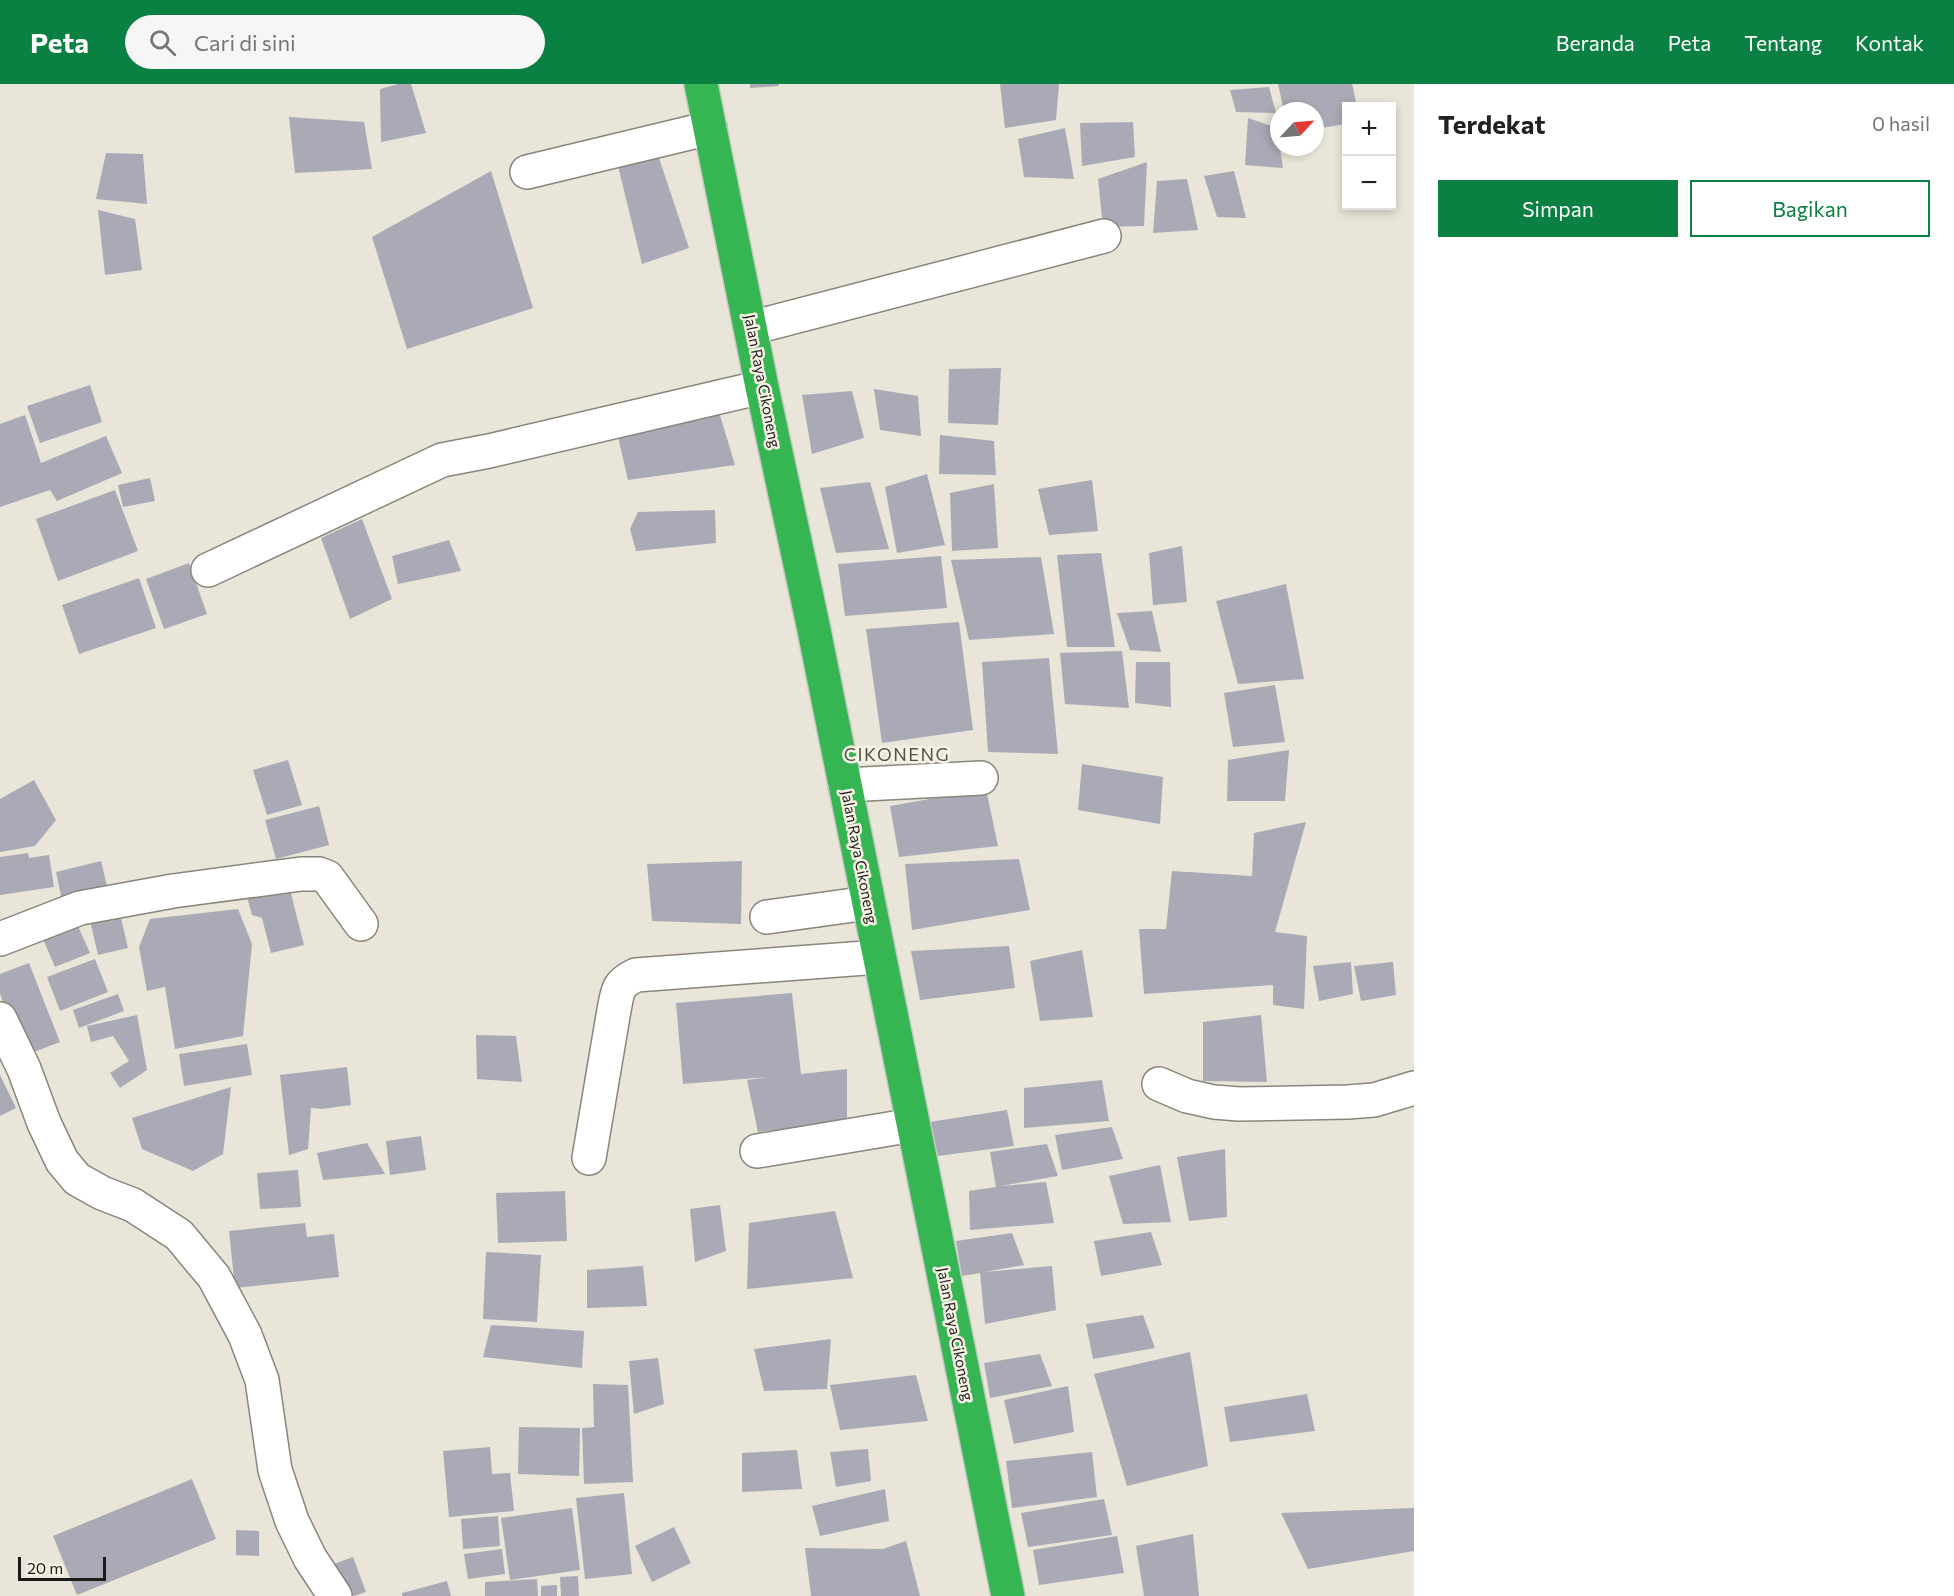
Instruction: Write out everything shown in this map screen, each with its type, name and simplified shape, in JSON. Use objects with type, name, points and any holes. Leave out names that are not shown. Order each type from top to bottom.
[{"type":"highway","name":"Jalan Raya Cikoneng","points":[[701,84],[813,626],[1008,1596]]},
{"type":"street","points":[[527,172],[710,128]]},
{"type":"street","points":[[751,328],[1104,236]]},
{"type":"street","points":[[208,570],[442,460],[762,387]]},
{"type":"street","points":[[845,785],[981,778]]},
{"type":"street","points":[[0,939],[80,908],[173,891],[301,874],[327,876],[361,924]]},
{"type":"street","points":[[767,917],[868,903]]},
{"type":"street","points":[[590,1158],[614,1010],[619,986],[624,981],[636,975],[879,957]]},
{"type":"street","points":[[0,1019],[24,1069],[44,1123],[62,1161],[76,1179],[102,1193],[133,1205],[179,1235],[214,1277],[245,1335],[262,1380],[275,1470],[292,1521],[310,1558],[335,1596]]},
{"type":"street","points":[[1159,1084],[1186,1096],[1239,1104],[1374,1100],[1414,1088]]},
{"type":"street","points":[[757,1151],[913,1125]]},
{"type":"building","points":[[398,84],[411,84],[426,133],[381,142],[380,89]]},
{"type":"building","points":[[750,84],[779,84],[779,86],[750,88]]},
{"type":"building","points":[[1000,84],[1059,84],[1056,120],[1005,128]]},
{"type":"building","points":[[1278,84],[1352,84],[1356,102],[1342,102],[1342,125],[1324,128],[1324,102],[1282,102]]},
{"type":"building","points":[[1269,87],[1273,102],[1270,102],[1270,113],[1236,112],[1230,90]]},
{"type":"building","points":[[289,117],[364,122],[372,169],[295,173]]},
{"type":"building","points":[[1248,118],[1270,126],[1270,156],[1281,156],[1283,168],[1245,165]]},
{"type":"building","points":[[1133,122],[1135,157],[1082,166],[1080,123]]},
{"type":"building","points":[[1065,128],[1074,179],[1024,177],[1018,139]]},
{"type":"building","points":[[656,149],[689,248],[642,264],[618,166]]},
{"type":"building","points":[[106,153],[143,154],[147,204],[96,199]]},
{"type":"building","points":[[1147,162],[1144,226],[1103,227],[1098,179]]},
{"type":"building","points":[[491,171],[533,308],[407,349],[372,237]]},
{"type":"building","points":[[1234,171],[1246,218],[1217,217],[1204,176]]},
{"type":"building","points":[[1187,179],[1198,230],[1153,233],[1157,181]]},
{"type":"building","points":[[98,210],[135,219],[142,270],[105,275]]},
{"type":"building","points":[[1001,368],[998,425],[948,423],[949,369]]},
{"type":"building","points":[[90,385],[102,422],[40,443],[27,406]]},
{"type":"building","points":[[874,389],[918,396],[921,436],[880,430]]},
{"type":"building","points":[[852,391],[864,438],[812,454],[802,395]]},
{"type":"building","points":[[719,412],[735,465],[628,480],[618,437]]},
{"type":"building","points":[[25,415],[41,463],[106,436],[122,473],[57,501],[50,490],[0,507],[0,424]]},
{"type":"building","points":[[940,435],[994,441],[996,475],[939,474]]},
{"type":"building","points":[[927,474],[945,545],[897,553],[885,487]]},
{"type":"building","points":[[150,478],[155,501],[123,507],[118,485]]},
{"type":"building","points":[[1092,480],[1098,531],[1049,535],[1038,489]]},
{"type":"building","points":[[870,482],[889,549],[836,553],[820,488]]},
{"type":"building","points":[[994,484],[998,548],[952,551],[950,493]]},
{"type":"building","points":[[115,490],[138,551],[58,581],[36,519]]},
{"type":"building","points":[[715,510],[716,543],[636,551],[630,529],[638,512]]},
{"type":"building","points":[[362,519],[392,599],[350,619],[321,538]]},
{"type":"building","points":[[449,540],[461,571],[398,584],[392,556]]},
{"type":"building","points":[[1182,546],[1187,602],[1153,605],[1149,553]]},
{"type":"building","points":[[1101,553],[1115,647],[1067,647],[1057,555]]},
{"type":"building","points":[[941,556],[947,608],[845,616],[838,564]]},
{"type":"building","points":[[1041,557],[1054,634],[969,640],[951,560]]},
{"type":"building","points":[[189,563],[207,614],[164,629],[146,579]]},
{"type":"building","points":[[139,578],[156,628],[79,654],[62,605]]},
{"type":"building","points":[[1286,584],[1304,679],[1238,684],[1216,601]]},
{"type":"building","points":[[1152,611],[1161,652],[1130,650],[1117,613]]},
{"type":"building","points":[[959,622],[973,730],[882,743],[866,629]]},
{"type":"building","points":[[1122,651],[1129,708],[1065,704],[1060,653]]},
{"type":"building","points":[[1049,658],[1058,754],[988,752],[982,662]]},
{"type":"building","points":[[1136,662],[1170,662],[1171,707],[1135,703]]},
{"type":"building","points":[[1275,685],[1285,742],[1233,747],[1224,693]]},
{"type":"building","points":[[1289,750],[1285,801],[1227,801],[1228,760]]},
{"type":"building","points":[[288,760],[302,805],[267,815],[253,770]]},
{"type":"building","points":[[1082,764],[1163,777],[1160,824],[1078,810]]},
{"type":"building","points":[[34,780],[56,820],[35,846],[0,852],[0,799]]},
{"type":"building","points":[[986,789],[998,846],[899,857],[890,806]]},
{"type":"building","points":[[319,806],[329,845],[276,859],[265,820]]},
{"type":"building","points":[[1306,822],[1275,932],[1307,936],[1304,1009],[1273,1005],[1273,985],[1144,994],[1139,929],[1166,929],[1172,871],[1252,876],[1254,833]]},
{"type":"building","points":[[28,853],[29,858],[49,855],[54,887],[0,895],[0,857]]},
{"type":"building","points":[[1019,859],[1030,910],[912,930],[905,864]]},
{"type":"building","points":[[101,861],[109,894],[63,905],[56,872]]},
{"type":"building","points":[[742,861],[741,924],[652,921],[647,864]]},
{"type":"building","points":[[287,878],[304,945],[271,953],[262,918],[252,915],[245,889]]},
{"type":"building","points":[[238,909],[252,944],[243,1036],[175,1049],[165,987],[147,991],[139,947],[150,919]]},
{"type":"building","points":[[120,914],[128,948],[98,955],[90,921]]},
{"type":"building","points":[[77,924],[90,953],[55,967],[43,939]]},
{"type":"building","points":[[1009,946],[1015,988],[920,1000],[911,951]]},
{"type":"building","points":[[1082,950],[1093,1017],[1040,1021],[1030,961]]},
{"type":"building","points":[[95,959],[108,992],[60,1011],[47,977]]},
{"type":"building","points":[[1351,962],[1353,994],[1319,1001],[1313,966]]},
{"type":"building","points":[[1393,962],[1396,995],[1361,1001],[1354,966]]},
{"type":"building","points":[[29,963],[60,1042],[24,1056],[0,994],[0,974]]},
{"type":"building","points":[[792,993],[801,1074],[847,1069],[847,1122],[758,1132],[747,1080],[768,1077],[683,1084],[676,1003]]},
{"type":"building","points":[[118,994],[124,1011],[79,1028],[73,1010]]},
{"type":"building","points":[[137,1015],[147,1070],[120,1088],[110,1073],[129,1061],[113,1036],[91,1042],[87,1026]]},
{"type":"building","points":[[1261,1015],[1267,1082],[1203,1081],[1203,1022]]},
{"type":"building","points":[[476,1035],[516,1036],[522,1082],[477,1079]]},
{"type":"building","points":[[247,1044],[252,1075],[184,1086],[179,1054]]},
{"type":"building","points":[[347,1067],[351,1105],[322,1109],[311,1108],[308,1149],[289,1155],[280,1075]]},
{"type":"building","points":[[0,1075],[16,1108],[0,1116]]},
{"type":"building","points":[[1102,1080],[1109,1121],[1024,1128],[1024,1088]]},
{"type":"building","points":[[231,1087],[223,1154],[193,1171],[142,1149],[132,1118]]},
{"type":"building","points":[[1007,1110],[1014,1146],[930,1157],[923,1123]]},
{"type":"building","points":[[1112,1127],[1123,1159],[1062,1170],[1055,1135]]},
{"type":"building","points":[[421,1136],[426,1170],[390,1175],[386,1141]]},
{"type":"building","points":[[367,1143],[385,1174],[323,1180],[317,1153]]},
{"type":"building","points":[[1047,1144],[1058,1176],[1001,1186],[1046,1182],[1054,1223],[970,1230],[969,1191],[996,1187],[990,1152]]},
{"type":"building","points":[[1225,1149],[1227,1217],[1189,1221],[1177,1157]]},
{"type":"building","points":[[1160,1165],[1171,1222],[1123,1224],[1109,1176]]},
{"type":"building","points":[[298,1170],[301,1207],[260,1209],[257,1173]]},
{"type":"building","points":[[565,1191],[567,1241],[498,1243],[496,1193]]},
{"type":"building","points":[[720,1205],[726,1251],[695,1262],[690,1209]]},
{"type":"building","points":[[835,1211],[853,1278],[747,1289],[749,1223]]},
{"type":"building","points":[[305,1223],[307,1237],[334,1234],[339,1277],[235,1288],[229,1231]]},
{"type":"building","points":[[1151,1232],[1162,1265],[1101,1276],[1094,1241]]},
{"type":"building","points":[[1012,1233],[1024,1265],[984,1272],[1052,1266],[1056,1310],[985,1324],[980,1273],[962,1276],[956,1241]]},
{"type":"building","points":[[486,1252],[541,1255],[537,1322],[483,1319]]},
{"type":"building","points":[[643,1266],[647,1306],[587,1308],[587,1270]]},
{"type":"building","points":[[1143,1315],[1155,1348],[1093,1359],[1086,1324]]},
{"type":"building","points":[[491,1325],[584,1331],[582,1368],[483,1357]]},
{"type":"building","points":[[831,1339],[827,1389],[764,1391],[754,1349]]},
{"type":"building","points":[[1190,1352],[1208,1466],[1127,1486],[1094,1374]]},
{"type":"building","points":[[1040,1354],[1052,1386],[990,1398],[984,1363]]},
{"type":"building","points":[[658,1358],[664,1404],[634,1414],[629,1361]]},
{"type":"building","points":[[916,1375],[928,1421],[840,1430],[830,1385]]},
{"type":"building","points":[[593,1384],[628,1385],[633,1482],[584,1484],[582,1428],[594,1427]]},
{"type":"building","points":[[1068,1386],[1074,1432],[1014,1444],[1004,1400]]},
{"type":"building","points":[[1307,1394],[1315,1431],[1230,1442],[1224,1407]]},
{"type":"building","points":[[519,1427],[580,1428],[579,1476],[518,1474]]},
{"type":"building","points":[[490,1447],[492,1474],[510,1473],[514,1511],[449,1517],[443,1451]]},
{"type":"building","points":[[868,1449],[871,1481],[836,1487],[830,1452]]},
{"type":"building","points":[[797,1450],[802,1489],[742,1492],[742,1453]]},
{"type":"building","points":[[1092,1452],[1097,1497],[1012,1508],[1006,1461]]},
{"type":"building","points":[[192,1479],[216,1539],[77,1595],[53,1536]]},
{"type":"building","points":[[885,1489],[889,1521],[820,1536],[812,1506]]},
{"type":"building","points":[[624,1493],[632,1574],[585,1579],[576,1498]]},
{"type":"building","points":[[1104,1499],[1112,1535],[1028,1547],[1021,1513]]},
{"type":"building","points":[[572,1508],[580,1570],[510,1580],[501,1518]]},
{"type":"building","points":[[1414,1508],[1414,1551],[1308,1569],[1281,1513]]},
{"type":"building","points":[[498,1516],[500,1546],[463,1549],[461,1519]]},
{"type":"building","points":[[674,1527],[691,1563],[652,1582],[635,1546]]},
{"type":"building","points":[[236,1530],[259,1531],[259,1556],[236,1555]]},
{"type":"building","points":[[1193,1534],[1199,1596],[1144,1596],[1136,1546]]},
{"type":"building","points":[[1117,1536],[1124,1573],[1039,1585],[1033,1550]]},
{"type":"building","points":[[906,1541],[920,1596],[811,1596],[805,1548],[883,1549]]},
{"type":"building","points":[[502,1549],[505,1574],[468,1579],[464,1554]]},
{"type":"building","points":[[353,1557],[366,1592],[354,1596],[341,1596],[331,1565]]},
{"type":"building","points":[[578,1576],[579,1596],[561,1596],[560,1577]]},
{"type":"building","points":[[537,1579],[538,1596],[485,1596],[485,1582]]},
{"type":"building","points":[[447,1581],[451,1596],[402,1596],[402,1593]]},
{"type":"building","points":[[557,1585],[557,1596],[541,1596],[541,1586]]},
{"type":"district","name":"CIKONENG","points":[[897,755]]}]
